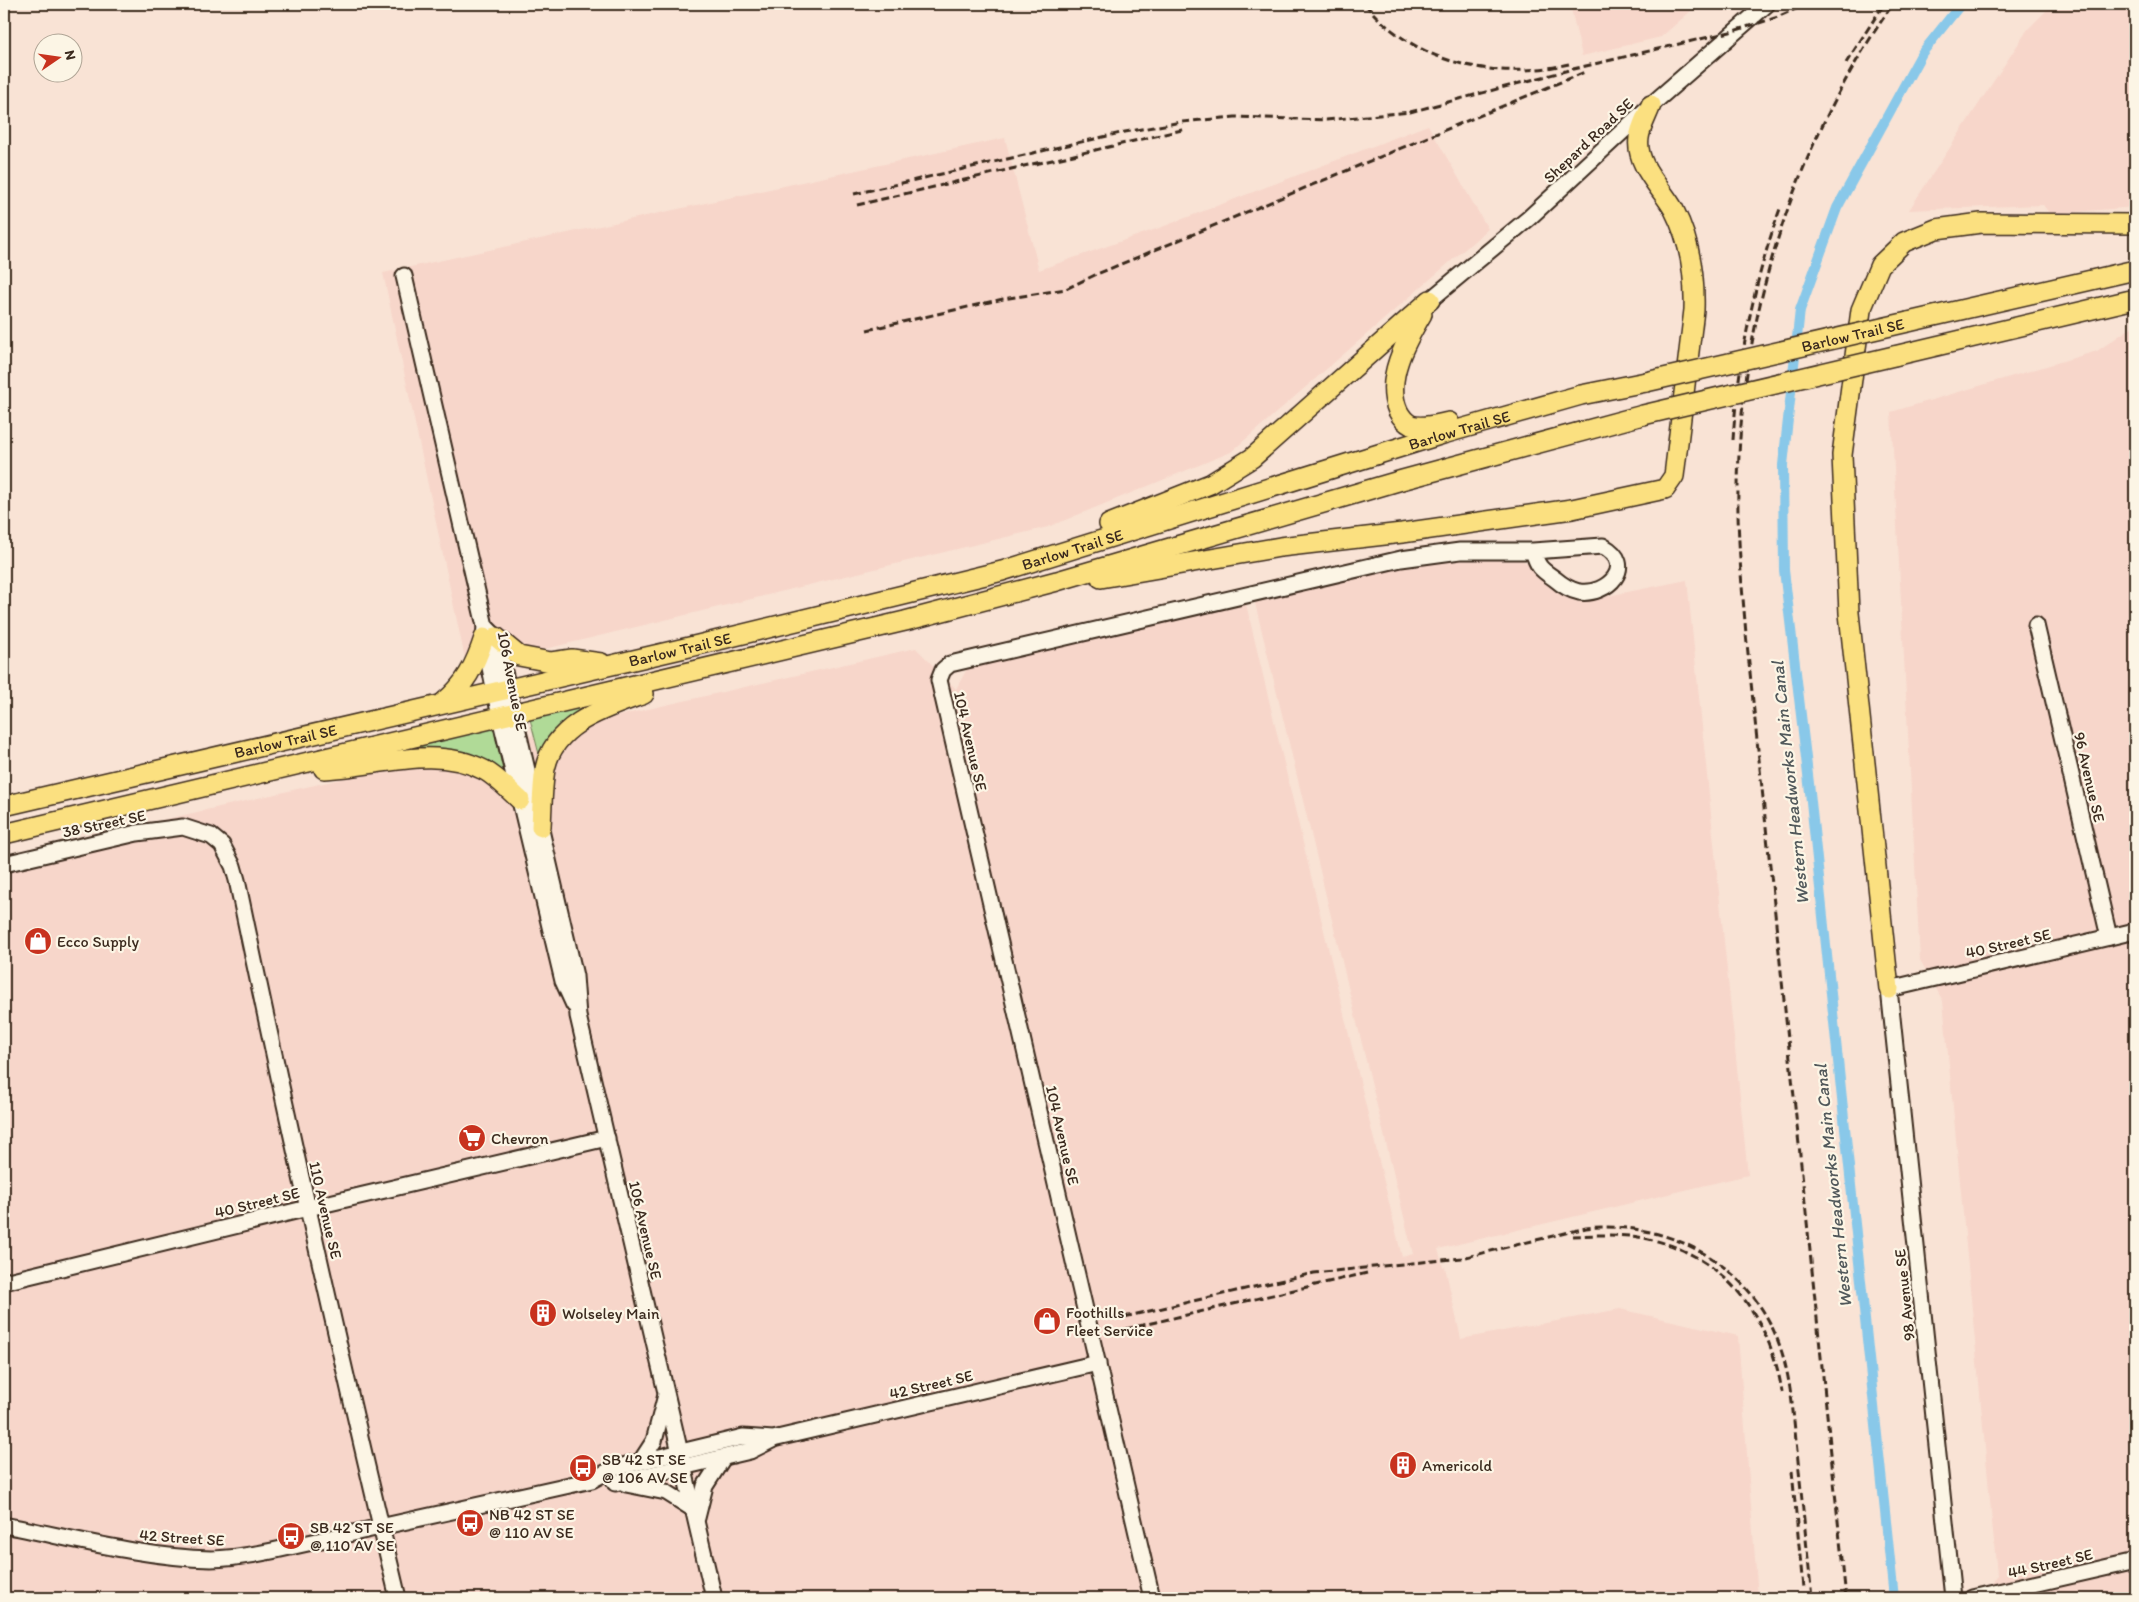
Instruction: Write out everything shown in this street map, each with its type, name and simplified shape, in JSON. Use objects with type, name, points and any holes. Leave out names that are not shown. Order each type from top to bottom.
[{"type":"main road","points":[[1057,580],[1093,580],[1280,547],[1402,533],[1572,509],[1665,489],[1674,476],[1694,310],[1694,283],[1689,250],[1674,210],[1649,173],[1641,153],[1639,138],[1651,106]]},
{"type":"main road","points":[[1889,988],[1849,613],[1842,455],[1861,310],[1880,265],[1904,242],[1936,229],[1980,223],[2135,224]]},
{"type":"main road","name":"Barlow Trail SE","points":[[4,806],[1002,571],[1322,470],[1581,395],[1646,382],[2135,270]]},
{"type":"main road","name":"Barlow Trail SE","points":[[4,834],[905,621],[1057,580],[1402,480],[1643,414],[2135,299]]},
{"type":"main road","points":[[1430,300],[1409,336],[1395,377],[1393,386],[1395,404],[1401,418],[1412,425],[1430,426],[1519,405],[1540,406]]},
{"type":"main road","points":[[877,601],[905,589],[1038,548],[1136,514],[1210,484],[1252,458],[1430,300]]},
{"type":"main road","points":[[442,704],[459,690],[488,634],[519,656],[551,662],[572,659],[609,665]]},
{"type":"main road","points":[[541,827],[545,768],[552,751],[568,730],[598,710],[736,662]]},
{"type":"main road","points":[[278,770],[338,768],[427,757],[459,760],[485,771],[520,800]]},
{"type":"street","name":"Shepard Road SE","points":[[1430,300],[1529,218],[1651,106],[1767,4]]},
{"type":"street","name":"106 Avenue SE","points":[[404,276],[507,716],[541,827],[575,976],[578,1016],[714,1598]]},
{"type":"street","points":[[1603,546],[1613,551],[1618,558],[1620,567],[1616,576],[1609,584],[1589,592],[1578,592],[1567,588],[1537,567],[1532,551],[1603,546]]},
{"type":"street","name":"104 Avenue SE","points":[[1152,1598],[939,680],[943,670],[950,664],[1400,559],[1460,551],[1532,551]]},
{"type":"street","name":"96 Avenue SE","points":[[2036,625],[2110,937]]},
{"type":"street","name":"106 Avenue SE","points":[[507,716],[520,800],[562,981],[578,1016]]},
{"type":"street","name":"38 Street SE","points":[[4,864],[147,832],[183,827],[211,836]]},
{"type":"street","name":"110 Avenue SE","points":[[211,836],[222,845],[233,866],[237,880],[344,1373],[398,1598]]},
{"type":"street","name":"40 Street SE","points":[[1889,988],[2135,931]]},
{"type":"street","name":"98 Avenue SE","points":[[1889,988],[1953,1598]]},
{"type":"street","name":"40 Street SE","points":[[4,1282],[607,1138]]},
{"type":"street","name":"42 Street SE","points":[[4,1525],[154,1555],[212,1559],[232,1558],[272,1551],[592,1480],[614,1468],[641,1461],[724,1458],[750,1451],[773,1439],[1098,1363]]},
{"type":"street","points":[[641,1461],[654,1441],[666,1394]]},
{"type":"street","name":"42 Street SE","points":[[592,1480],[615,1483],[743,1437],[773,1439]]},
{"type":"street","points":[[615,1483],[648,1487],[666,1492],[695,1515],[705,1486],[724,1458]]},
{"type":"street","name":"44 Street SE","points":[[1972,1598],[2135,1561]]},
{"type":"shaded area","points":[[1570,4],[1699,4],[1661,37],[1582,56]]},
{"type":"shaded area","points":[[2053,4],[2135,4],[2135,207],[2050,214],[2043,205],[1909,210],[2028,29]]},
{"type":"shaded area","points":[[1428,125],[1488,229],[1231,452],[1048,527],[467,668],[383,273],[1005,138],[1039,270],[1162,227]]},
{"type":"shaded area","points":[[2135,325],[2135,1598],[1984,1598],[1997,1575],[1943,1001],[1920,960],[1891,412],[2097,351]]},
{"type":"shaded area","points":[[1520,558],[1578,602],[1687,580],[1748,1175],[1438,1249],[1443,1267],[1445,1267],[1461,1339],[1620,1309],[1738,1336],[1758,1598],[4,1598],[4,856],[916,648],[956,689],[968,667],[1246,604],[1402,1257],[1413,1254],[1255,603],[1403,565],[1458,559]]},
{"type":"green space","points":[[594,700],[595,704],[541,762],[530,719]]},
{"type":"green space","points":[[488,726],[494,731],[504,775],[410,751],[409,746]]},
{"type":"waterway","name":"Western Headworks Main Canal","points":[[1894,1598],[1810,792],[1784,570],[1783,465],[1800,310],[1837,208],[1922,53],[1961,4]]},
{"type":"railway","points":[[1365,4],[1385,25],[1407,41],[1432,54],[1458,63],[1485,68],[1513,70],[1541,69],[1569,64]]},
{"type":"railway","points":[[854,194],[1125,132],[1181,122],[1235,117],[1326,120],[1410,112],[1573,69],[1730,32],[1775,18],[1807,4]]},
{"type":"railway","points":[[1846,63],[1884,4]]},
{"type":"railway","points":[[1846,1598],[1746,634],[1739,542],[1738,487],[1741,423],[1749,359],[1762,296],[1780,233],[1801,173],[1828,114],[1858,58],[1893,4]]},
{"type":"railway","points":[[867,330],[1003,299],[1066,289],[1097,274],[1585,72]]},
{"type":"railway","points":[[1035,164],[1186,129]]},
{"type":"railway","points":[[857,205],[1041,162]]},
{"type":"railway","points":[[1733,440],[1743,351],[1755,292],[1781,206]]},
{"type":"railway","points":[[1124,1317],[1314,1273],[1462,1258],[1586,1228],[1616,1227],[1645,1231],[1673,1239],[1699,1251],[1723,1267],[1744,1286],[1762,1309],[1776,1336],[1785,1364],[1791,1393],[1812,1598]]},
{"type":"railway","points":[[1573,1236],[1614,1235],[1638,1237],[1667,1244],[1693,1256],[1716,1271],[1736,1290],[1753,1312],[1766,1336],[1776,1363],[1782,1392]]},
{"type":"railway","points":[[1126,1329],[1367,1273]]},
{"type":"railway","points":[[1792,1471],[1803,1588]]},
{"type":"place","name":"Ecco Supply","points":[[38,941]]},
{"type":"place","name":"Chevron","points":[[472,1138]]},
{"type":"place","name":"Wolseley Main","points":[[543,1313]]},
{"type":"place","name":"Foothills Fleet Service","points":[[1047,1321]]},
{"type":"place","name":"Americold","points":[[1403,1465]]},
{"type":"place","name":"SB 42 ST SE @ 106 AV SE","points":[[583,1468]]},
{"type":"place","name":"NB 42 ST SE @ 110 AV SE","points":[[470,1523]]},
{"type":"place","name":"SB 42 ST SE @ 110 AV SE","points":[[291,1536]]}]
